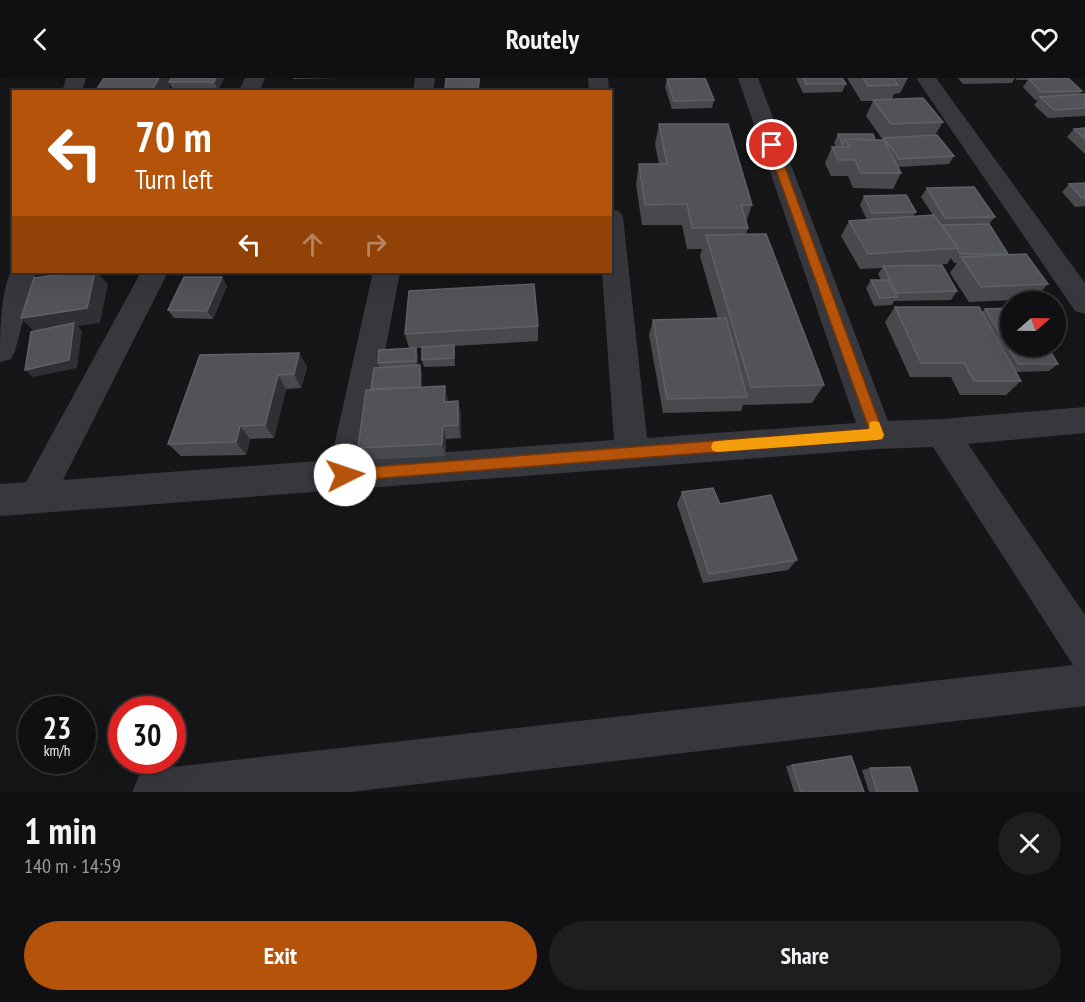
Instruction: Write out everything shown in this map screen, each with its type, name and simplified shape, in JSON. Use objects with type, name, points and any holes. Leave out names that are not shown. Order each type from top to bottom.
[{"type":"street","points":[[748,78],[877,435]]},
{"type":"street","points":[[926,78],[1085,304]]},
{"type":"street","points":[[612,238],[632,453]]},
{"type":"street","points":[[0,351],[22,273]]},
{"type":"street","points":[[36,498],[153,273]]},
{"type":"street","points":[[345,475],[386,273]]},
{"type":"street","points":[[0,500],[877,435],[942,433],[1085,420]]},
{"type":"street","points":[[942,433],[1085,650]]},
{"type":"street","points":[[155,792],[1085,685]]},
{"type":"building","points":[[104,78],[159,78],[152,90],[96,90]]},
{"type":"building","points":[[172,78],[216,78],[214,82],[169,82]]},
{"type":"building","points":[[446,78],[479,78],[478,88],[445,89]]},
{"type":"building","points":[[705,78],[714,100],[674,101],[667,79]]},
{"type":"building","points":[[803,78],[842,78],[846,84],[806,84]]},
{"type":"building","points":[[863,78],[893,78],[898,85],[868,86]]},
{"type":"building","points":[[1068,78],[1082,91],[1041,92],[1029,79]]},
{"type":"building","points":[[1085,94],[1085,108],[1054,110],[1040,97]]},
{"type":"building","points":[[923,98],[943,122],[891,124],[873,100]]},
{"type":"building","points":[[659,124],[728,124],[752,205],[741,205],[748,228],[692,228],[687,204],[645,205],[639,164],[667,164]]},
{"type":"building","points":[[1085,128],[1085,139],[1074,129]]},
{"type":"building","points":[[838,134],[873,134],[875,140],[845,139],[843,145]]},
{"type":"building","points":[[937,135],[954,156],[899,159],[884,138]]},
{"type":"building","points":[[845,139],[884,140],[901,173],[861,173],[855,160],[838,160],[832,147],[849,147]]},
{"type":"building","points":[[1085,183],[1085,198],[1082,198],[1069,184]]},
{"type":"building","points":[[974,187],[995,217],[945,218],[927,188]]},
{"type":"building","points":[[906,195],[916,212],[872,213],[864,196]]},
{"type":"building","points":[[934,215],[958,248],[868,254],[849,221]]},
{"type":"building","points":[[989,224],[1008,254],[960,254],[942,225]]},
{"type":"building","points":[[766,234],[824,385],[751,387],[706,235]]},
{"type":"building","points":[[1026,254],[1048,284],[981,287],[961,257]]},
{"type":"building","points":[[942,265],[957,291],[897,293],[883,266]]},
{"type":"building","points":[[72,273],[95,273],[87,308],[21,318],[34,278]]},
{"type":"building","points":[[184,277],[222,277],[207,311],[168,310]]},
{"type":"building","points":[[871,280],[888,280],[897,297],[880,298]]},
{"type":"building","points":[[534,284],[538,326],[405,334],[409,291]]},
{"type":"building","points":[[895,307],[979,307],[1000,344],[1000,357],[1007,357],[1021,381],[974,381],[964,363],[921,363]]},
{"type":"building","points":[[1000,308],[1000,334],[985,309]]},
{"type":"building","points":[[726,318],[747,397],[667,399],[653,320]]},
{"type":"building","points":[[74,323],[69,360],[25,370],[31,332]]},
{"type":"building","points":[[454,345],[454,358],[422,360],[422,347]]},
{"type":"building","points":[[416,348],[416,361],[378,363],[379,350]]},
{"type":"building","points":[[299,353],[294,374],[278,375],[265,425],[240,426],[236,442],[168,444],[200,355]]},
{"type":"building","points":[[1014,357],[1054,357],[1058,364],[1018,364]]},
{"type":"building","points":[[420,365],[420,387],[371,389],[374,368]]},
{"type":"building","points":[[445,386],[444,402],[458,401],[458,425],[443,426],[442,444],[358,448],[366,390]]},
{"type":"building","points":[[713,488],[720,504],[771,495],[797,560],[709,574],[682,492]]},
{"type":"building","points":[[851,756],[864,792],[801,792],[792,765]]},
{"type":"building","points":[[910,767],[918,792],[877,792],[870,768]]},
{"type":"slow traffic","points":[[718,447],[877,435],[874,426]]},
{"type":"route","points":[[345,475],[877,435],[772,145]]}]
